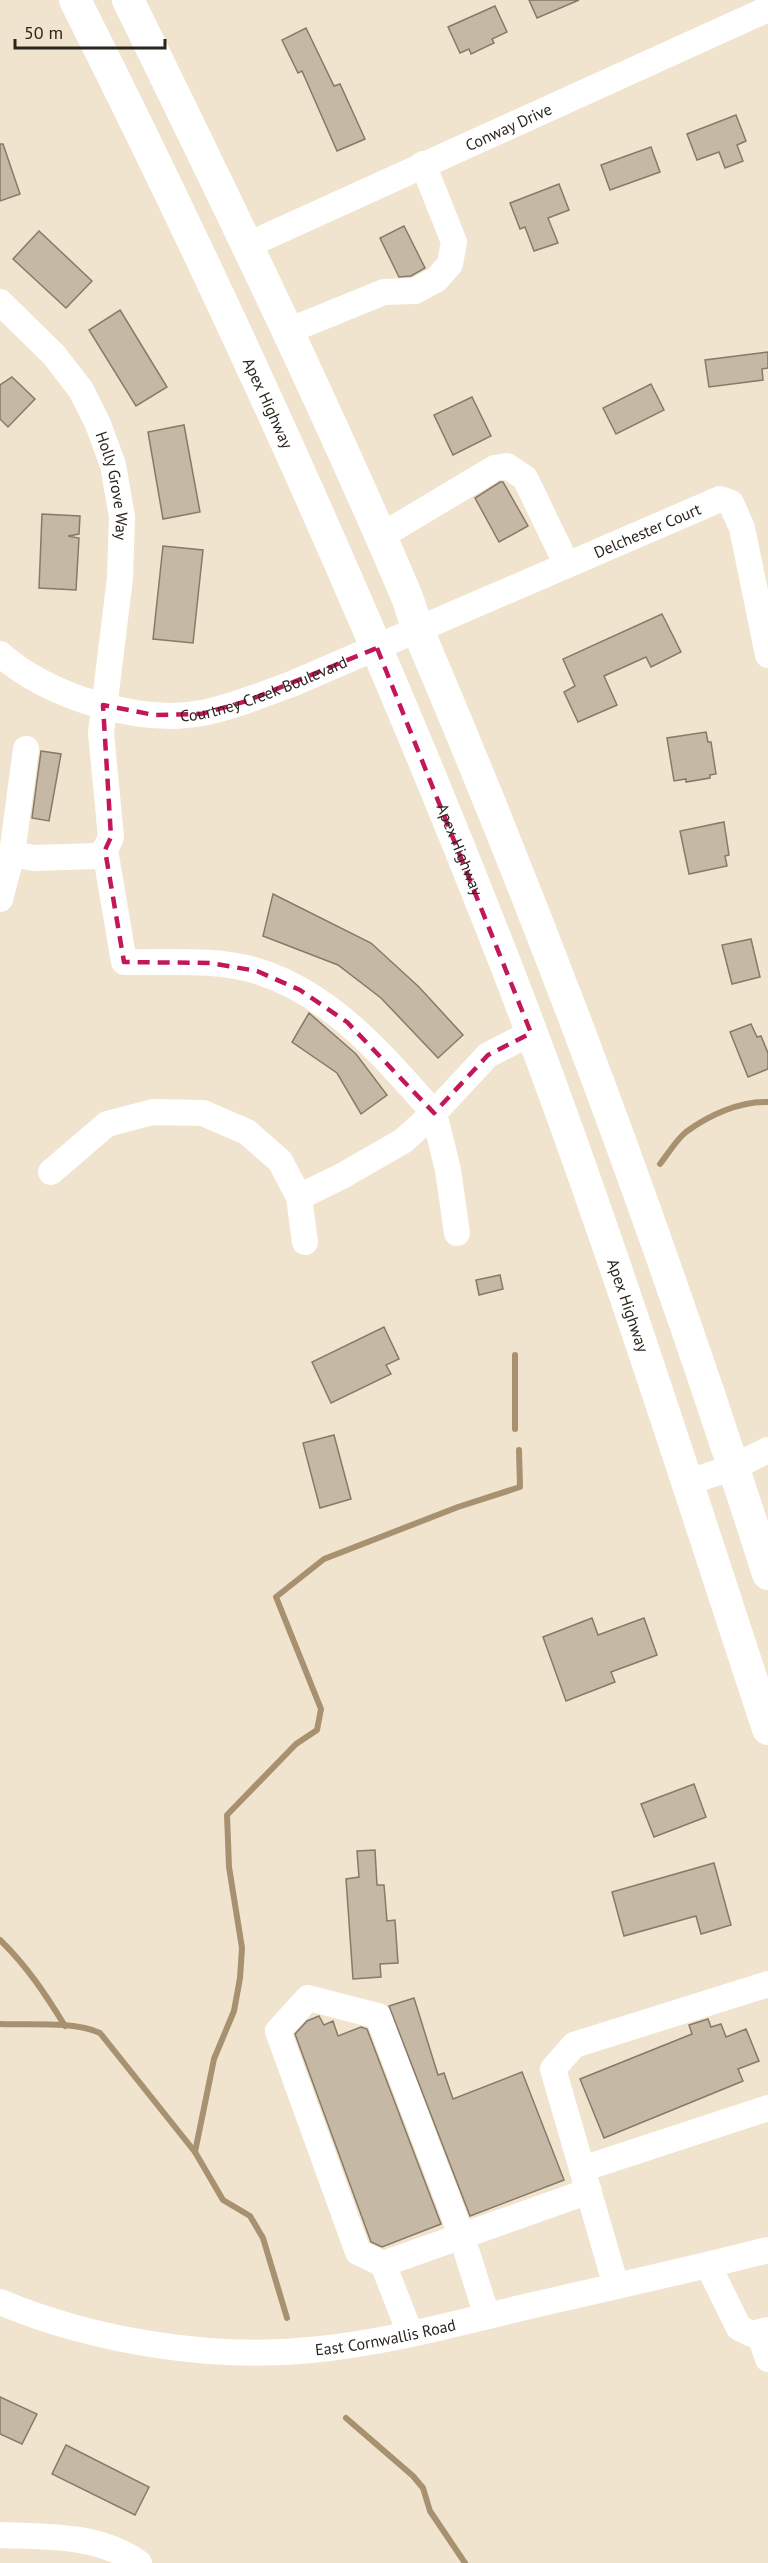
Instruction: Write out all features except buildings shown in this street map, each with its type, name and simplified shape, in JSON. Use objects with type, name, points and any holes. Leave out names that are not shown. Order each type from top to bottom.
[{"type":"main road","name":"Apex Highway","points":[[75,0],[152,152],[300,470],[377,648],[494,935],[620,1281],[689,1482],[768,1729]]},
{"type":"main road","points":[[128,0],[248,245],[407,597],[418,630],[532,906],[608,1102],[766,1559]]},
{"type":"street","name":"Conway Drive","points":[[248,245],[768,9]]},
{"type":"street","points":[[288,332],[384,292],[414,291],[437,279],[450,264],[454,242],[423,164]]},
{"type":"street","name":"Holly Grove Way","points":[[0,302],[54,355],[81,390],[98,424],[113,465],[122,517],[120,578],[103,705]]},
{"type":"street","points":[[381,537],[495,468],[507,466],[525,478],[567,565]]},
{"type":"street","name":"Delchester Court","points":[[418,630],[720,499],[731,503],[742,528],[768,655]]},
{"type":"street","name":"Courtney Creek Boulevard","points":[[0,654],[28,675],[61,692],[103,705],[154,715],[201,714],[256,697],[418,630]]},
{"type":"street","points":[[12,854],[34,858],[81,857],[97,856],[105,850],[111,837],[102,750],[103,705]]},
{"type":"street","points":[[0,899],[12,854],[26,749]]},
{"type":"street","points":[[105,850],[124,962],[210,963],[256,971],[300,990],[347,1022],[386,1059],[434,1113],[448,1170],[457,1233]]},
{"type":"street","points":[[299,1197],[342,1176],[403,1141],[434,1113],[488,1055],[531,1033]]},
{"type":"street","points":[[51,1172],[107,1124],[153,1112],[203,1113],[247,1132],[280,1161],[299,1197],[305,1242]]},
{"type":"street","points":[[689,1482],[734,1467],[768,1450]]},
{"type":"street","points":[[616,2286],[553,2069],[573,2045],[766,1991]]},
{"type":"street","points":[[410,2333],[383,2264],[358,2252],[278,2031],[308,1998],[378,2016],[461,2234],[487,2316]]},
{"type":"street","points":[[383,2264],[461,2234],[585,2180],[768,2108]]},
{"type":"street","name":"East Cornwallis Road","points":[[0,2302],[49,2321],[79,2329],[154,2343],[207,2350],[310,2350],[347,2346],[410,2333],[768,2250]]},
{"type":"street","points":[[708,2265],[739,2328],[752,2334],[764,2331],[768,2359]]},
{"type":"street","points":[[0,2535],[68,2537],[89,2541],[109,2547],[139,2563]]},
{"type":"highlighted area","points":[[377,648],[531,1033],[488,1055],[434,1113],[347,1022],[300,990],[257,971],[210,963],[124,962],[105,850],[111,837],[103,705],[154,715],[201,714],[247,701]]},
{"type":"waterway","points":[[660,1164],[682,1135],[705,1120],[725,1110],[757,1102],[768,1102]]},
{"type":"waterway","points":[[515,1355],[515,1429]]},
{"type":"waterway","points":[[195,2152],[214,2059],[234,2011],[240,1978],[242,1948],[229,1867],[227,1815],[296,1744],[317,1730],[321,1709],[276,1597],[324,1559],[458,1507],[520,1487],[519,1450]]},
{"type":"waterway","points":[[0,1940],[36,1981],[65,2026]]},
{"type":"waterway","points":[[0,2024],[65,2025],[100,2033],[195,2152],[223,2200],[250,2216],[263,2238],[287,2318]]},
{"type":"waterway","points":[[346,2418],[413,2476],[423,2488],[430,2511],[465,2563]]}]
